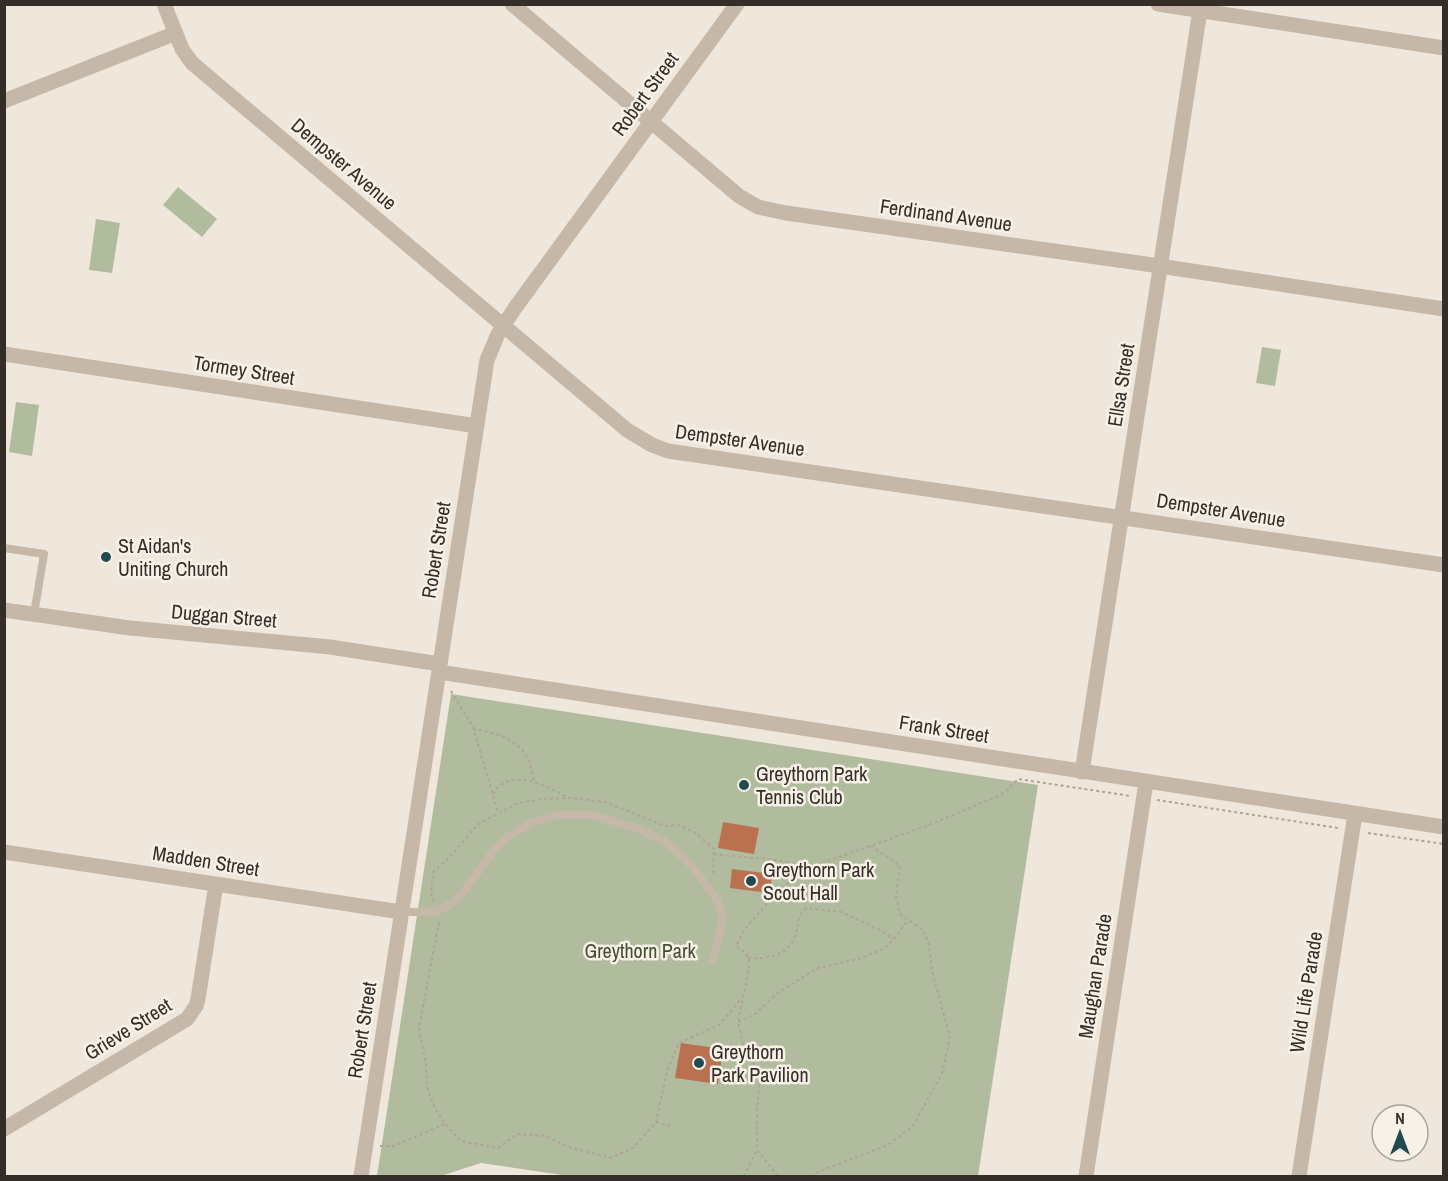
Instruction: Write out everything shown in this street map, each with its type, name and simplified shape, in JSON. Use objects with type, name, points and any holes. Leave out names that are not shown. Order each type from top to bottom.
[{"type":"street","name":"Dempster Avenue","points":[[164,4],[182,49],[192,63],[627,430],[659,448],[1443,565]]},
{"type":"street","name":"Ferdinand Avenue","points":[[513,4],[739,196],[749,203],[771,211],[1443,309]]},
{"type":"street","name":"Robert Street","points":[[361,1176],[488,360],[503,326],[737,4]]},
{"type":"street","points":[[1158,4],[1201,8],[1443,48]]},
{"type":"street","name":"Ellsa Street","points":[[1082,772],[1201,8]]},
{"type":"street","points":[[4,101],[176,33]]},
{"type":"street","name":"Tormey Street","points":[[4,354],[477,426]]},
{"type":"street","name":"Duggan Street","points":[[4,610],[138,629],[330,647],[440,668]]},
{"type":"street","name":"Frank Street","points":[[440,668],[1443,828]]},
{"type":"street","name":"Maughan Parade","points":[[1086,1176],[1146,782]]},
{"type":"street","name":"Wild Life Parade","points":[[1299,1176],[1355,814]]},
{"type":"street","name":"Madden Street","points":[[4,852],[401,912]]},
{"type":"street","name":"Grieve Street","points":[[4,1129],[187,1019],[198,999],[216,884]]},
{"type":"lane","points":[[4,548],[44,554],[34,614]]},
{"type":"lane","points":[[401,912],[436,912],[461,895],[495,849],[519,829],[541,818],[555,815],[592,815],[639,829],[667,842],[692,866],[717,900],[723,917],[713,961]]},
{"type":"path","points":[[450,689],[473,729],[498,813]]},
{"type":"path","points":[[473,729],[495,732],[517,745],[529,758],[534,782]]},
{"type":"path","points":[[492,795],[508,781],[530,780],[571,798]]},
{"type":"path","points":[[712,878],[714,849],[694,832],[679,825],[664,826],[605,802],[571,798],[518,803],[477,825],[449,858],[433,872],[431,893],[439,927],[418,1028],[426,1064],[427,1087],[434,1107],[445,1124],[461,1141],[498,1148],[517,1134],[546,1136],[568,1147],[611,1158],[633,1148],[656,1122],[667,1071],[680,1043],[719,1025],[742,998]]},
{"type":"path","points":[[744,1176],[757,1150],[760,1074],[744,1049],[738,1022],[750,963],[746,953],[736,946],[745,929],[780,889],[812,867],[871,846],[900,866],[897,897],[900,914],[923,930],[929,944],[932,971],[950,1037],[942,1074],[913,1126],[888,1145],[811,1176]]},
{"type":"path","points":[[714,854],[774,859],[812,867]]},
{"type":"path","points":[[748,958],[760,959],[780,955],[796,936],[800,915],[807,908],[841,912],[894,939]]},
{"type":"path","points":[[738,1022],[755,1014],[778,992],[818,968],[862,958],[885,948],[908,920]]},
{"type":"path","points":[[656,1122],[670,1126]]},
{"type":"path","points":[[380,1146],[394,1146],[445,1124]]},
{"type":"path","points":[[757,1150],[778,1176]]},
{"type":"green space","points":[[178,187],[217,219],[202,237],[163,205]]},
{"type":"green space","points":[[96,219],[120,223],[112,273],[89,270]]},
{"type":"green space","points":[[1262,347],[1281,350],[1275,386],[1256,383]]},
{"type":"green space","points":[[16,402],[39,405],[32,456],[9,452]]},
{"type":"green space","name":"Greythorn Park","points":[[451,694],[1038,785],[978,1176],[569,1176],[481,1163],[441,1176],[377,1176]]},
{"type":"building","name":"Greythorn Park Tennis Club","points":[[723,822],[759,828],[754,854],[718,848]]},
{"type":"building","name":"Greythorn Park Scout Hall","points":[[732,869],[772,874],[770,893],[730,888]]},
{"type":"building","name":"Greythorn Park Pavilion","points":[[681,1043],[723,1049],[718,1084],[675,1078]]},
{"type":"place","name":"St Aidan's Uniting Church","points":[[106,557]]},
{"type":"place","name":"Greythorn Park Tennis Club","points":[[744,785]]},
{"type":"place","name":"Greythorn Park Scout Hall","points":[[751,881]]},
{"type":"place","name":"Greythorn Park Pavilion","points":[[699,1063]]}]
